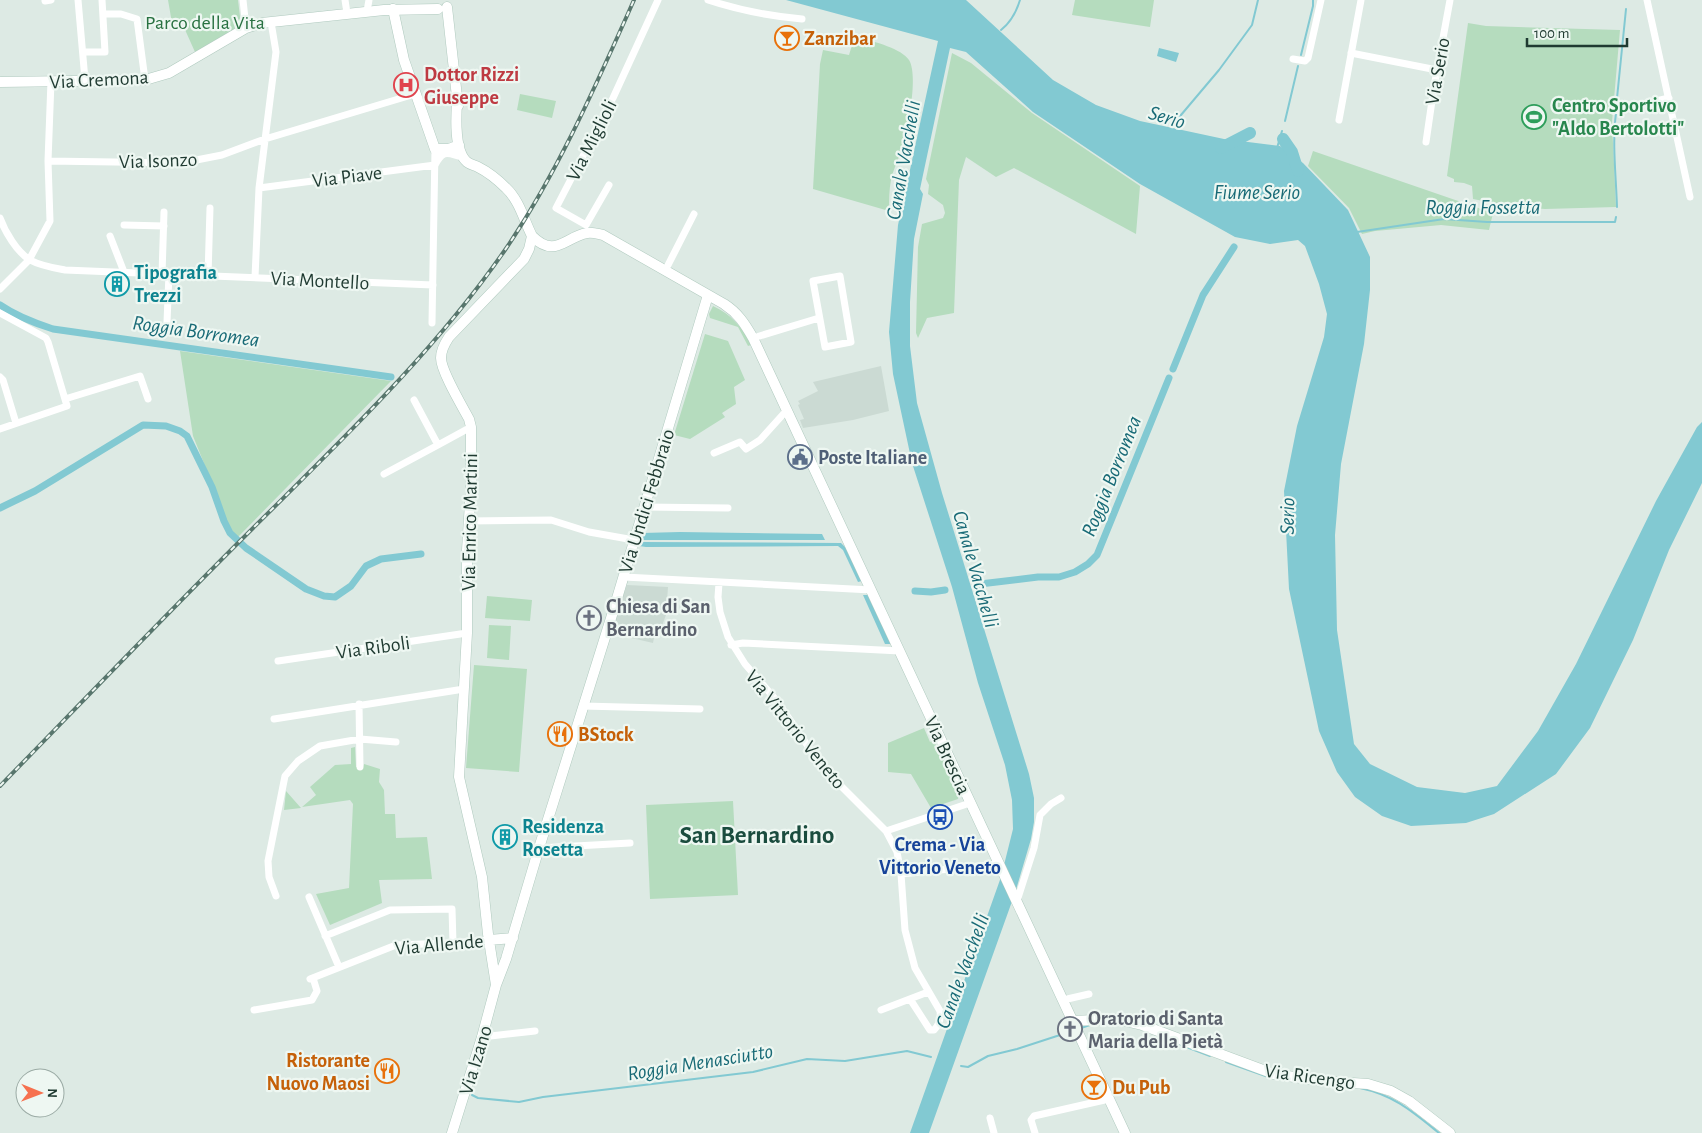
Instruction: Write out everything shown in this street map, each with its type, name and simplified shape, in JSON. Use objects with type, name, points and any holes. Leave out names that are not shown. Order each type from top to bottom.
[{"type":"street","points":[[78,0],[85,80]]},
{"type":"street","points":[[84,52],[105,52],[102,0]]},
{"type":"street","points":[[243,0],[246,28]]},
{"type":"street","points":[[345,0],[347,13]]},
{"type":"street","points":[[367,12],[369,0]]},
{"type":"street","name":"Via Miglioli","points":[[608,185],[586,229],[556,208],[613,98],[658,0]]},
{"type":"street","points":[[708,0],[728,7],[773,16],[802,19]]},
{"type":"street","points":[[1294,59],[1305,61],[1308,58],[1320,0]]},
{"type":"street","points":[[1339,120],[1361,0]]},
{"type":"street","name":"Via Serio","points":[[1426,142],[1450,0]]},
{"type":"street","points":[[1647,0],[1690,197]]},
{"type":"street","points":[[443,4],[457,102],[466,149],[477,166]]},
{"type":"street","name":"Via Cremona","points":[[0,82],[145,80],[169,73],[246,28],[270,22],[367,12],[394,5],[408,8],[443,4]]},
{"type":"street","points":[[394,5],[404,60],[435,149],[432,323]]},
{"type":"street","points":[[103,14],[121,14],[137,19],[145,80]]},
{"type":"street","points":[[255,277],[259,188],[276,52],[270,22]]},
{"type":"street","points":[[1351,53],[1437,70]]},
{"type":"street","points":[[0,289],[29,260],[50,221],[48,161],[51,81]]},
{"type":"street","name":"Via Isonzo","points":[[48,161],[181,163],[222,155],[265,139],[415,94]]},
{"type":"street","points":[[1616,110],[1669,98]]},
{"type":"street","points":[[457,102],[456,119],[459,145],[463,157]]},
{"type":"street","points":[[435,149],[449,149],[459,145]]},
{"type":"street","points":[[435,165],[441,155],[448,153],[463,157],[498,180],[513,196],[532,236],[546,245],[564,244],[586,229]]},
{"type":"street","name":"Via Piave","points":[[259,188],[435,165]]},
{"type":"street","points":[[208,276],[210,208]]},
{"type":"street","points":[[164,212],[167,322]]},
{"type":"street","points":[[665,270],[694,214]]},
{"type":"street","points":[[0,218],[8,235],[29,260]]},
{"type":"street","points":[[124,225],[164,226]]},
{"type":"street","name":"Via Brescia","points":[[586,229],[603,235],[724,304],[737,314],[753,338],[1125,1133]]},
{"type":"street","points":[[110,236],[124,272]]},
{"type":"street","name":"Via Enrico Martini","points":[[496,986],[482,877],[460,777],[467,633],[471,427],[442,362],[442,350],[445,342],[524,259],[532,236]]},
{"type":"street","name":"Via Montello","points":[[29,260],[48,267],[65,270],[432,285]]},
{"type":"street","points":[[840,276],[851,342],[825,347],[819,318],[813,281],[840,276]]},
{"type":"street","name":"Via Undici Febbraio","points":[[496,986],[513,938],[539,848],[624,577],[708,295]]},
{"type":"street","points":[[0,313],[46,338],[67,406],[0,429]]},
{"type":"street","points":[[753,338],[819,318]]},
{"type":"street","points":[[65,399],[140,376],[148,399]]},
{"type":"street","points":[[0,377],[3,380],[16,423]]},
{"type":"street","points":[[414,400],[438,445]]},
{"type":"street","points":[[714,453],[740,442],[746,450],[760,440],[787,410]]},
{"type":"street","points":[[384,474],[471,427]]},
{"type":"street","points":[[644,506],[728,508]]},
{"type":"street","points":[[468,521],[551,520],[589,532],[634,540]]},
{"type":"street","points":[[624,577],[871,590]]},
{"type":"street","name":"Via Vittorio Veneto","points":[[718,582],[721,615],[731,645],[744,664],[777,701],[822,768],[886,831],[896,852],[901,874],[905,930],[915,968],[940,1011],[939,1021],[934,1030],[930,1030],[926,1025],[910,998]]},
{"type":"street","name":"Via Riboli","points":[[278,661],[467,633]]},
{"type":"street","name":"Via Vittorio Veneto","points":[[731,645],[743,643],[900,651]]},
{"type":"street","points":[[274,719],[359,704],[464,689]]},
{"type":"street","points":[[359,704],[360,767]]},
{"type":"street","points":[[583,706],[700,709]]},
{"type":"street","points":[[276,896],[269,877],[268,861],[285,776],[298,761],[320,746],[360,739],[396,742]]},
{"type":"street","points":[[1016,899],[1034,848],[1040,815],[1051,804],[1061,798]]},
{"type":"street","points":[[886,831],[970,803]]},
{"type":"street","points":[[539,848],[630,843]]},
{"type":"street","points":[[901,874],[1000,866]]},
{"type":"street","points":[[309,897],[339,966]]},
{"type":"street","points":[[325,936],[390,910],[452,909],[452,943]]},
{"type":"street","name":"Via Allende","points":[[254,1010],[312,1000],[317,992],[312,979],[339,966],[396,945],[513,938]]},
{"type":"street","points":[[491,954],[498,960],[506,959]]},
{"type":"street","name":"Via Izano","points":[[452,1133],[496,986]]},
{"type":"street","points":[[881,1010],[928,992]]},
{"type":"street","points":[[1063,1000],[1089,994]]},
{"type":"street","name":"Via Ricengo","points":[[1073,1022],[1116,1019],[1142,1025],[1274,1074],[1321,1081],[1368,1084],[1383,1088],[1409,1101],[1450,1133]]},
{"type":"street","points":[[482,1037],[535,1031]]},
{"type":"street","points":[[1035,1133],[1032,1120],[1034,1116],[1109,1099]]},
{"type":"street","points":[[990,1118],[994,1133]]},
{"type":"shaded area","points":[[881,366],[889,411],[853,420],[803,428],[800,420],[804,419],[798,401],[818,391],[813,382]]},
{"type":"shaded area","points":[[627,585],[668,587],[666,615],[660,631],[657,630],[655,633],[653,643],[610,633]]},
{"type":"green space","name":"Parco della Vita","points":[[168,0],[238,0],[241,25],[195,52],[182,23],[172,23]]},
{"type":"green space","points":[[1075,0],[1154,0],[1150,27],[1072,15]]},
{"type":"green space","name":"Centro Sportivo \"Aldo Bertolotti\"","points":[[1468,23],[1486,26],[1620,30],[1612,122],[1616,207],[1545,209],[1508,206],[1473,199],[1472,186],[1454,182],[1454,179],[1447,176]]},
{"type":"green space","points":[[861,39],[900,52],[909,60],[912,68],[913,78],[909,119],[900,155],[891,180],[889,211],[813,189],[820,64],[823,50],[849,55],[853,42]]},
{"type":"green space","points":[[952,53],[971,63],[1032,113],[1140,186],[1136,234],[1014,168],[996,177],[966,157],[959,180],[954,313],[927,318],[918,338],[916,333],[918,247],[922,224],[943,218],[945,213],[943,205],[928,194],[929,185],[926,179]]},
{"type":"green space","points":[[520,94],[556,101],[552,118],[517,110]]},
{"type":"green space","points":[[1313,151],[1493,213],[1489,230],[1441,225],[1375,231],[1362,234],[1349,208],[1308,166]]},
{"type":"green space","points":[[713,306],[726,313],[736,322],[751,345],[748,346],[738,327],[710,318],[709,314]]},
{"type":"green space","points":[[705,334],[728,341],[745,380],[734,387],[736,404],[722,413],[725,417],[690,439],[674,435]]},
{"type":"green space","points":[[180,351],[391,381],[238,537],[224,518],[193,436]]},
{"type":"green space","points":[[487,596],[532,600],[530,621],[485,618]]},
{"type":"green space","points":[[489,625],[511,626],[509,660],[487,658]]},
{"type":"green space","points":[[474,665],[527,669],[519,772],[466,768]]},
{"type":"green space","points":[[924,728],[930,742],[934,740],[936,751],[939,750],[959,795],[958,799],[931,808],[911,774],[888,772],[888,743]]},
{"type":"green space","points":[[355,747],[356,767],[363,767],[364,764],[380,769],[379,782],[384,790],[385,814],[395,814],[396,838],[427,837],[432,879],[379,880],[382,903],[330,925],[316,894],[349,888],[353,804],[350,800],[302,807],[316,795],[310,787],[335,765],[351,764],[351,748]]},
{"type":"green space","points":[[286,791],[301,808],[284,810]]},
{"type":"green space","points":[[733,801],[738,895],[650,899],[646,805]]},
{"type":"water","name":"Fiume Serio","points":[[786,0],[966,0],[1053,80],[1096,105],[1140,121],[1224,139],[1280,146],[1303,163],[1348,210],[1370,257],[1370,290],[1364,344],[1341,464],[1335,535],[1337,630],[1354,744],[1370,764],[1417,787],[1465,793],[1497,786],[1538,731],[1576,664],[1656,501],[1697,427],[1702,422],[1702,483],[1669,550],[1633,640],[1590,728],[1556,774],[1494,814],[1466,823],[1411,826],[1382,816],[1355,797],[1337,772],[1319,731],[1289,589],[1284,491],[1297,426],[1324,337],[1327,314],[1319,284],[1305,246],[1298,240],[1270,244],[1235,237],[1140,184],[1033,112],[966,52],[950,48],[920,189],[923,194],[914,239],[910,302],[910,346],[917,403],[942,493],[1029,774],[1034,798],[1034,822],[1015,893],[929,1133],[910,1133],[1001,877],[1013,829],[1012,800],[1005,765],[978,683],[952,587],[912,463],[893,374],[889,332],[898,225],[938,41]]},
{"type":"water","points":[[1159,48],[1179,53],[1176,62],[1157,56]]},
{"type":"water","points":[[642,533],[822,534],[825,540],[641,540]]},
{"type":"water","points":[[640,542],[841,543],[846,548],[862,581],[858,582],[843,550],[838,546],[646,547],[639,546]]},
{"type":"water","points":[[863,595],[868,595],[891,644],[885,644]]},
{"type":"waterway","points":[[1001,30],[1013,17],[1020,0]]},
{"type":"waterway","name":"Serio","points":[[1170,128],[1219,70],[1252,25],[1258,0]]},
{"type":"waterway","points":[[1301,55],[1313,0]]},
{"type":"waterway","name":"Roggia Fossetta","points":[[1616,108],[1626,9]]},
{"type":"waterway","points":[[1285,121],[1298,66]]},
{"type":"waterway","name":"Roggia Fossetta","points":[[1616,113],[1614,148],[1617,207]]},
{"type":"waterway","points":[[1277,148],[1282,131]]},
{"type":"waterway","points":[[1221,148],[1250,133]]},
{"type":"waterway","points":[[1283,139],[1292,152],[1298,171]]},
{"type":"waterway","name":"Roggia Fossetta","points":[[1357,232],[1444,219],[1487,222],[1615,222],[1616,217]]},
{"type":"waterway","points":[[1173,369],[1203,295],[1234,247]]},
{"type":"waterway","name":"Roggia Borromea","points":[[0,305],[25,319],[53,329],[391,377]]},
{"type":"waterway","name":"Roggia Borromea","points":[[980,584],[1038,577],[1059,577],[1075,572],[1088,564],[1097,555],[1169,378]]},
{"type":"waterway","points":[[0,508],[35,491],[143,425],[166,426],[180,431],[187,436],[212,487],[230,533],[246,548],[306,589],[324,596],[335,597],[351,586],[366,566],[381,559],[421,554]]},
{"type":"waterway","name":"Roggia Borromea","points":[[915,591],[931,592],[945,590]]},
{"type":"waterway","name":"Roggia Menasciutto","points":[[1108,1024],[1118,1024]]},
{"type":"waterway","name":"Roggia Menasciutto","points":[[1081,1028],[1090,1025]]},
{"type":"waterway","name":"Roggia Menasciutto","points":[[961,1066],[968,1067],[988,1056],[1060,1035]]},
{"type":"waterway","name":"Roggia Menasciutto","points":[[1160,1037],[1210,1056]]},
{"type":"waterway","name":"Roggia Menasciutto","points":[[472,1095],[478,1098],[519,1102],[543,1097],[753,1072],[807,1059],[845,1061],[907,1051],[931,1057]]},
{"type":"waterway","name":"Roggia Menasciutto","points":[[1226,1062],[1271,1078]]},
{"type":"waterway","name":"Roggia Menasciutto","points":[[1360,1088],[1383,1095],[1403,1105],[1439,1133]]},
{"type":"railway","points":[[0,786],[345,437],[413,365],[476,290],[505,250],[559,159],[634,0]]},
{"type":"place","name":"Zanzibar","points":[[787,38]]},
{"type":"place","name":"Dottor Rizzi Giuseppe","points":[[406,85]]},
{"type":"place","name":"Centro Sportivo \"Aldo Bertolotti\"","points":[[1534,117]]},
{"type":"place","name":"Tipografia Trezzi","points":[[117,284]]},
{"type":"place","name":"Poste Italiane","points":[[800,457]]},
{"type":"place","name":"Chiesa di San Bernardino","points":[[589,618]]},
{"type":"place","name":"BStock","points":[[560,734]]},
{"type":"place","name":"Crema - Via Vittorio Veneto","points":[[940,817]]},
{"type":"place","name":"Residenza Rosetta","points":[[505,837]]},
{"type":"place","name":"Oratorio di Santa Maria della Pietà","points":[[1070,1029]]},
{"type":"place","name":"Ristorante Nuovo Maosi","points":[[387,1071]]},
{"type":"place","name":"Du Pub","points":[[1094,1087]]},
{"type":"district","name":"San Bernardino","points":[[757,834]]},
{"type":"water label","name":"Canale Vacchelli","points":[[903,160]]},
{"type":"water label","name":"Canale Vacchelli","points":[[976,569]]},
{"type":"water label","name":"Canale Vacchelli","points":[[962,971]]}]
